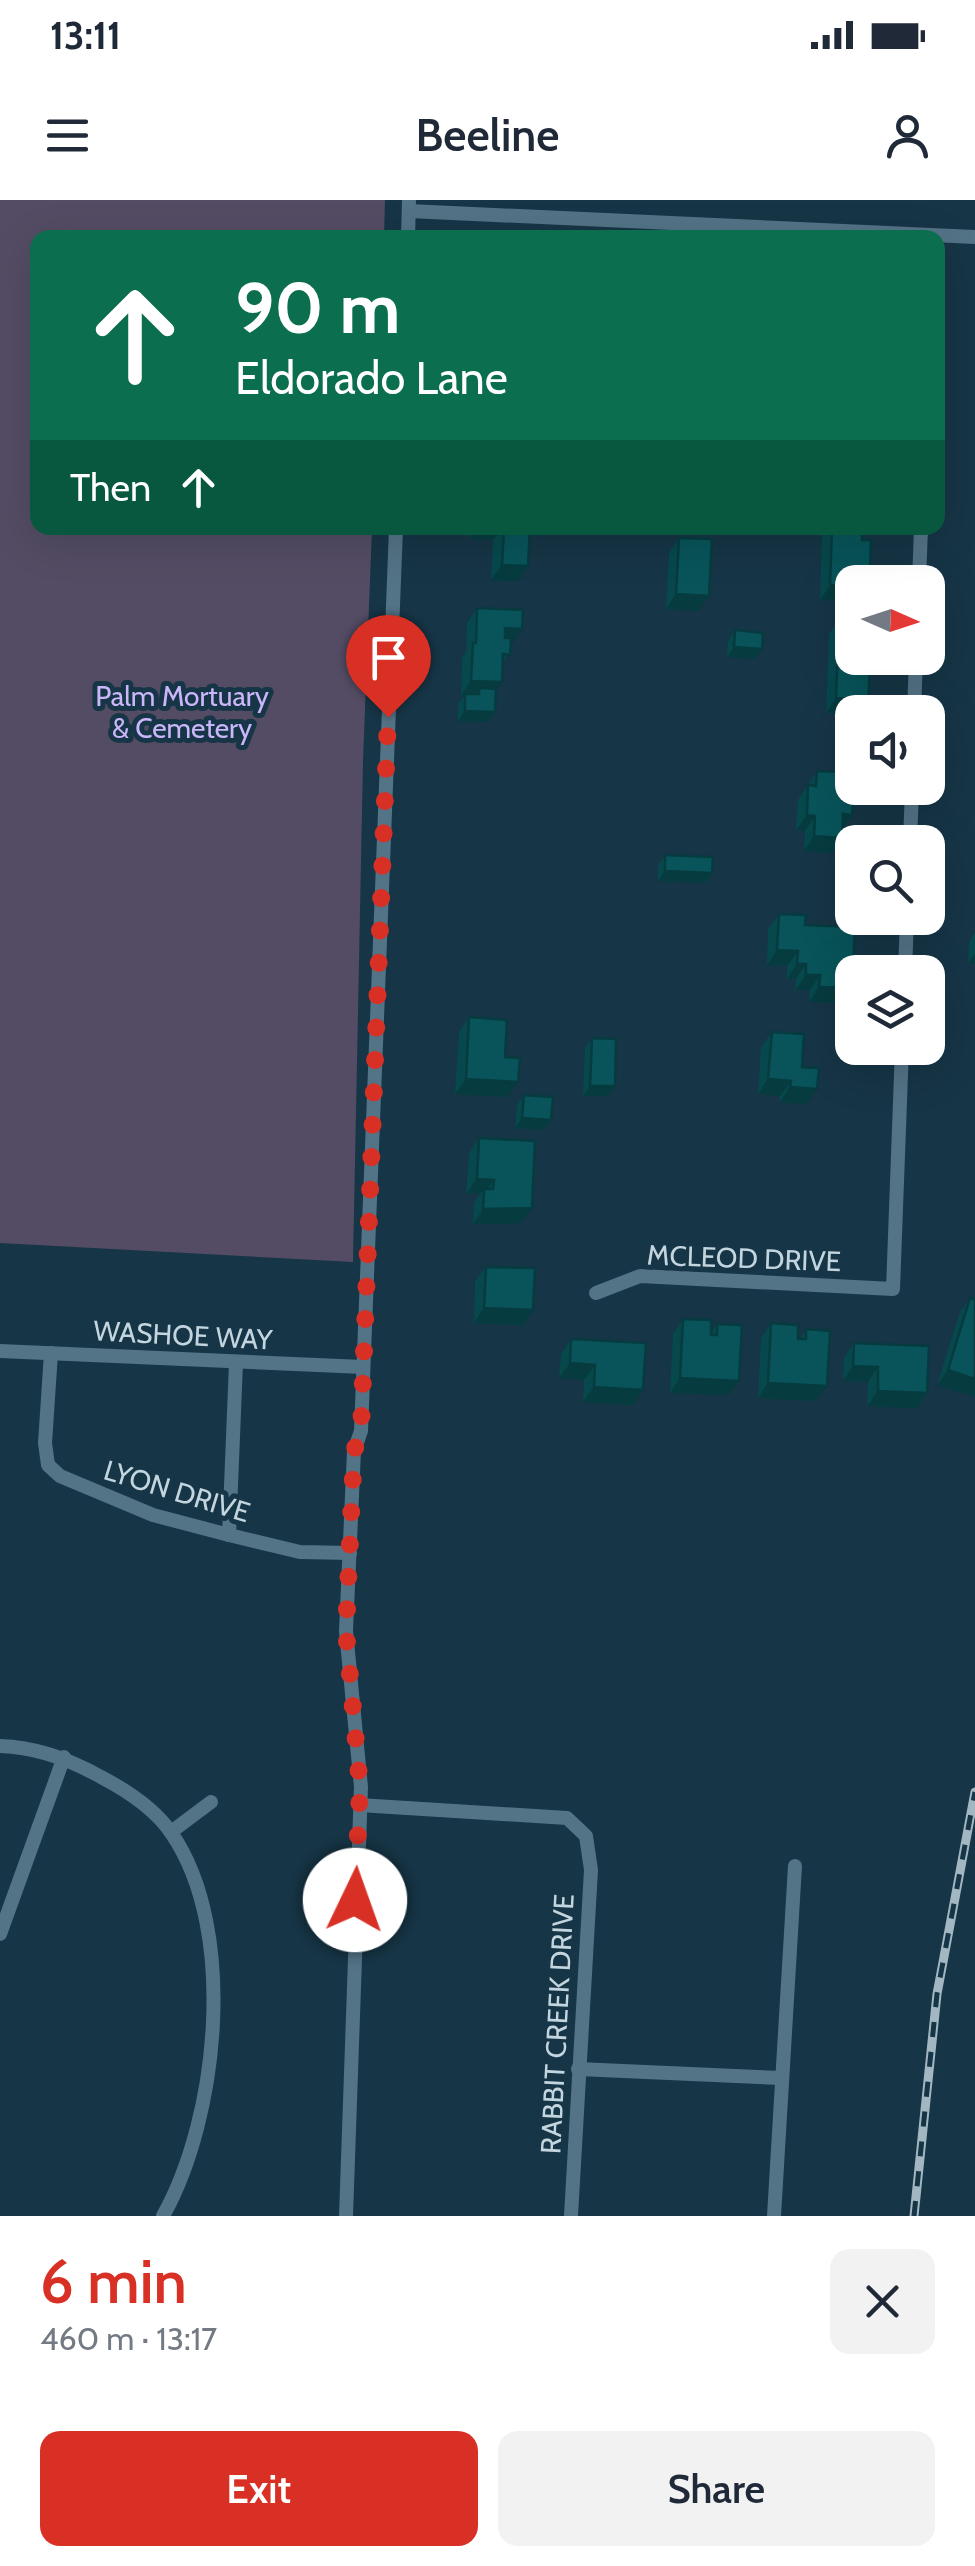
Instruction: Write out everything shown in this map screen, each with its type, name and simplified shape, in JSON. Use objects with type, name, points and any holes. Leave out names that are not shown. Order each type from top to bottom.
[{"type":"street","points":[[409,206],[827,230]]},
{"type":"street","points":[[945,237],[975,238]]},
{"type":"street","points":[[346,2216],[360,1787],[346,1631],[354,1451],[361,1431],[396,535]]},
{"type":"street","points":[[920,565],[922,535]]},
{"type":"street","name":"MCLEOD DRIVE","points":[[596,1294],[640,1276],[893,1289],[901,1065]]},
{"type":"street","name":"WASHOE WAY","points":[[0,1350],[363,1367]]},
{"type":"street","name":"LYON DRIVE","points":[[52,1353],[45,1443],[48,1465],[74,1484],[126,1506],[228,1536],[300,1552],[350,1553]]},
{"type":"street","points":[[228,1536],[236,1364]]},
{"type":"street","points":[[0,1746],[64,1756],[122,1788],[172,1832],[194,1876],[208,1924],[213,1970],[209,2082],[200,2128],[181,2185],[164,2216]]},
{"type":"street","points":[[0,1934],[64,1756]]},
{"type":"street","points":[[172,1832],[211,1802]]},
{"type":"street","name":"RABBIT CREEK DRIVE","points":[[359,1805],[567,1818],[586,1836],[591,1870],[571,2216]]},
{"type":"street","points":[[774,2216],[795,1866]]},
{"type":"street","points":[[578,2069],[781,2078]]},
{"type":"green space","name":"Palm Mortuary & Cemetery","points":[[0,200],[385,200],[384,230],[30,230],[30,535],[372,535],[353,1262],[0,1243]]},
{"type":"building","points":[[504,535],[530,535],[528,566],[502,565]]},
{"type":"building","points":[[832,535],[862,535],[862,540],[871,540],[870,565],[835,565],[835,585],[830,585]]},
{"type":"building","points":[[679,538],[712,539],[709,596],[676,594]]},
{"type":"building","points":[[477,608],[523,610],[522,629],[505,628],[505,638],[511,638],[510,655],[503,654],[502,682],[471,681]]},
{"type":"building","points":[[735,630],[763,633],[762,649],[734,647]]},
{"type":"building","points":[[837,675],[869,675],[869,695],[836,695]]},
{"type":"building","points":[[479,688],[496,689],[495,712],[465,711],[465,694],[479,694]]},
{"type":"building","points":[[817,771],[835,772],[835,805],[853,805],[852,815],[843,814],[843,825],[835,825],[835,838],[814,836],[815,816],[807,815],[808,785],[816,786]]},
{"type":"building","points":[[665,855],[713,857],[712,873],[665,871]]},
{"type":"building","points":[[779,914],[806,915],[805,925],[835,926],[835,935],[855,935],[854,955],[835,955],[835,987],[819,987],[820,975],[806,975],[806,964],[797,964],[798,951],[777,950]]},
{"type":"building","points":[[469,1017],[507,1020],[505,1057],[520,1058],[518,1082],[466,1079]]},
{"type":"building","points":[[772,1032],[804,1034],[802,1067],[819,1068],[817,1089],[790,1087],[791,1081],[768,1079]]},
{"type":"building","points":[[592,1038],[616,1039],[615,1086],[590,1086]]},
{"type":"building","points":[[524,1095],[553,1097],[551,1120],[522,1118]]},
{"type":"building","points":[[479,1138],[535,1141],[532,1208],[483,1209],[484,1189],[493,1189],[494,1180],[477,1179]]},
{"type":"building","points":[[486,1267],[535,1268],[533,1310],[484,1308]]},
{"type":"building","points":[[970,1298],[975,1299],[975,1379],[948,1370]]},
{"type":"building","points":[[683,1319],[711,1320],[711,1335],[717,1335],[717,1324],[742,1325],[739,1381],[680,1378]]},
{"type":"building","points":[[771,1323],[798,1325],[798,1339],[806,1339],[806,1329],[830,1331],[827,1386],[768,1383]]},
{"type":"building","points":[[571,1339],[646,1343],[643,1390],[594,1387],[595,1365],[570,1363]]},
{"type":"building","points":[[854,1343],[929,1346],[927,1393],[878,1391],[878,1367],[853,1366]]},
{"type":"railway","points":[[914,2216],[937,1994],[975,1792]]},
{"type":"route","points":[[355,1900],[360,1787],[346,1631],[354,1451],[361,1431],[388,717]]}]
